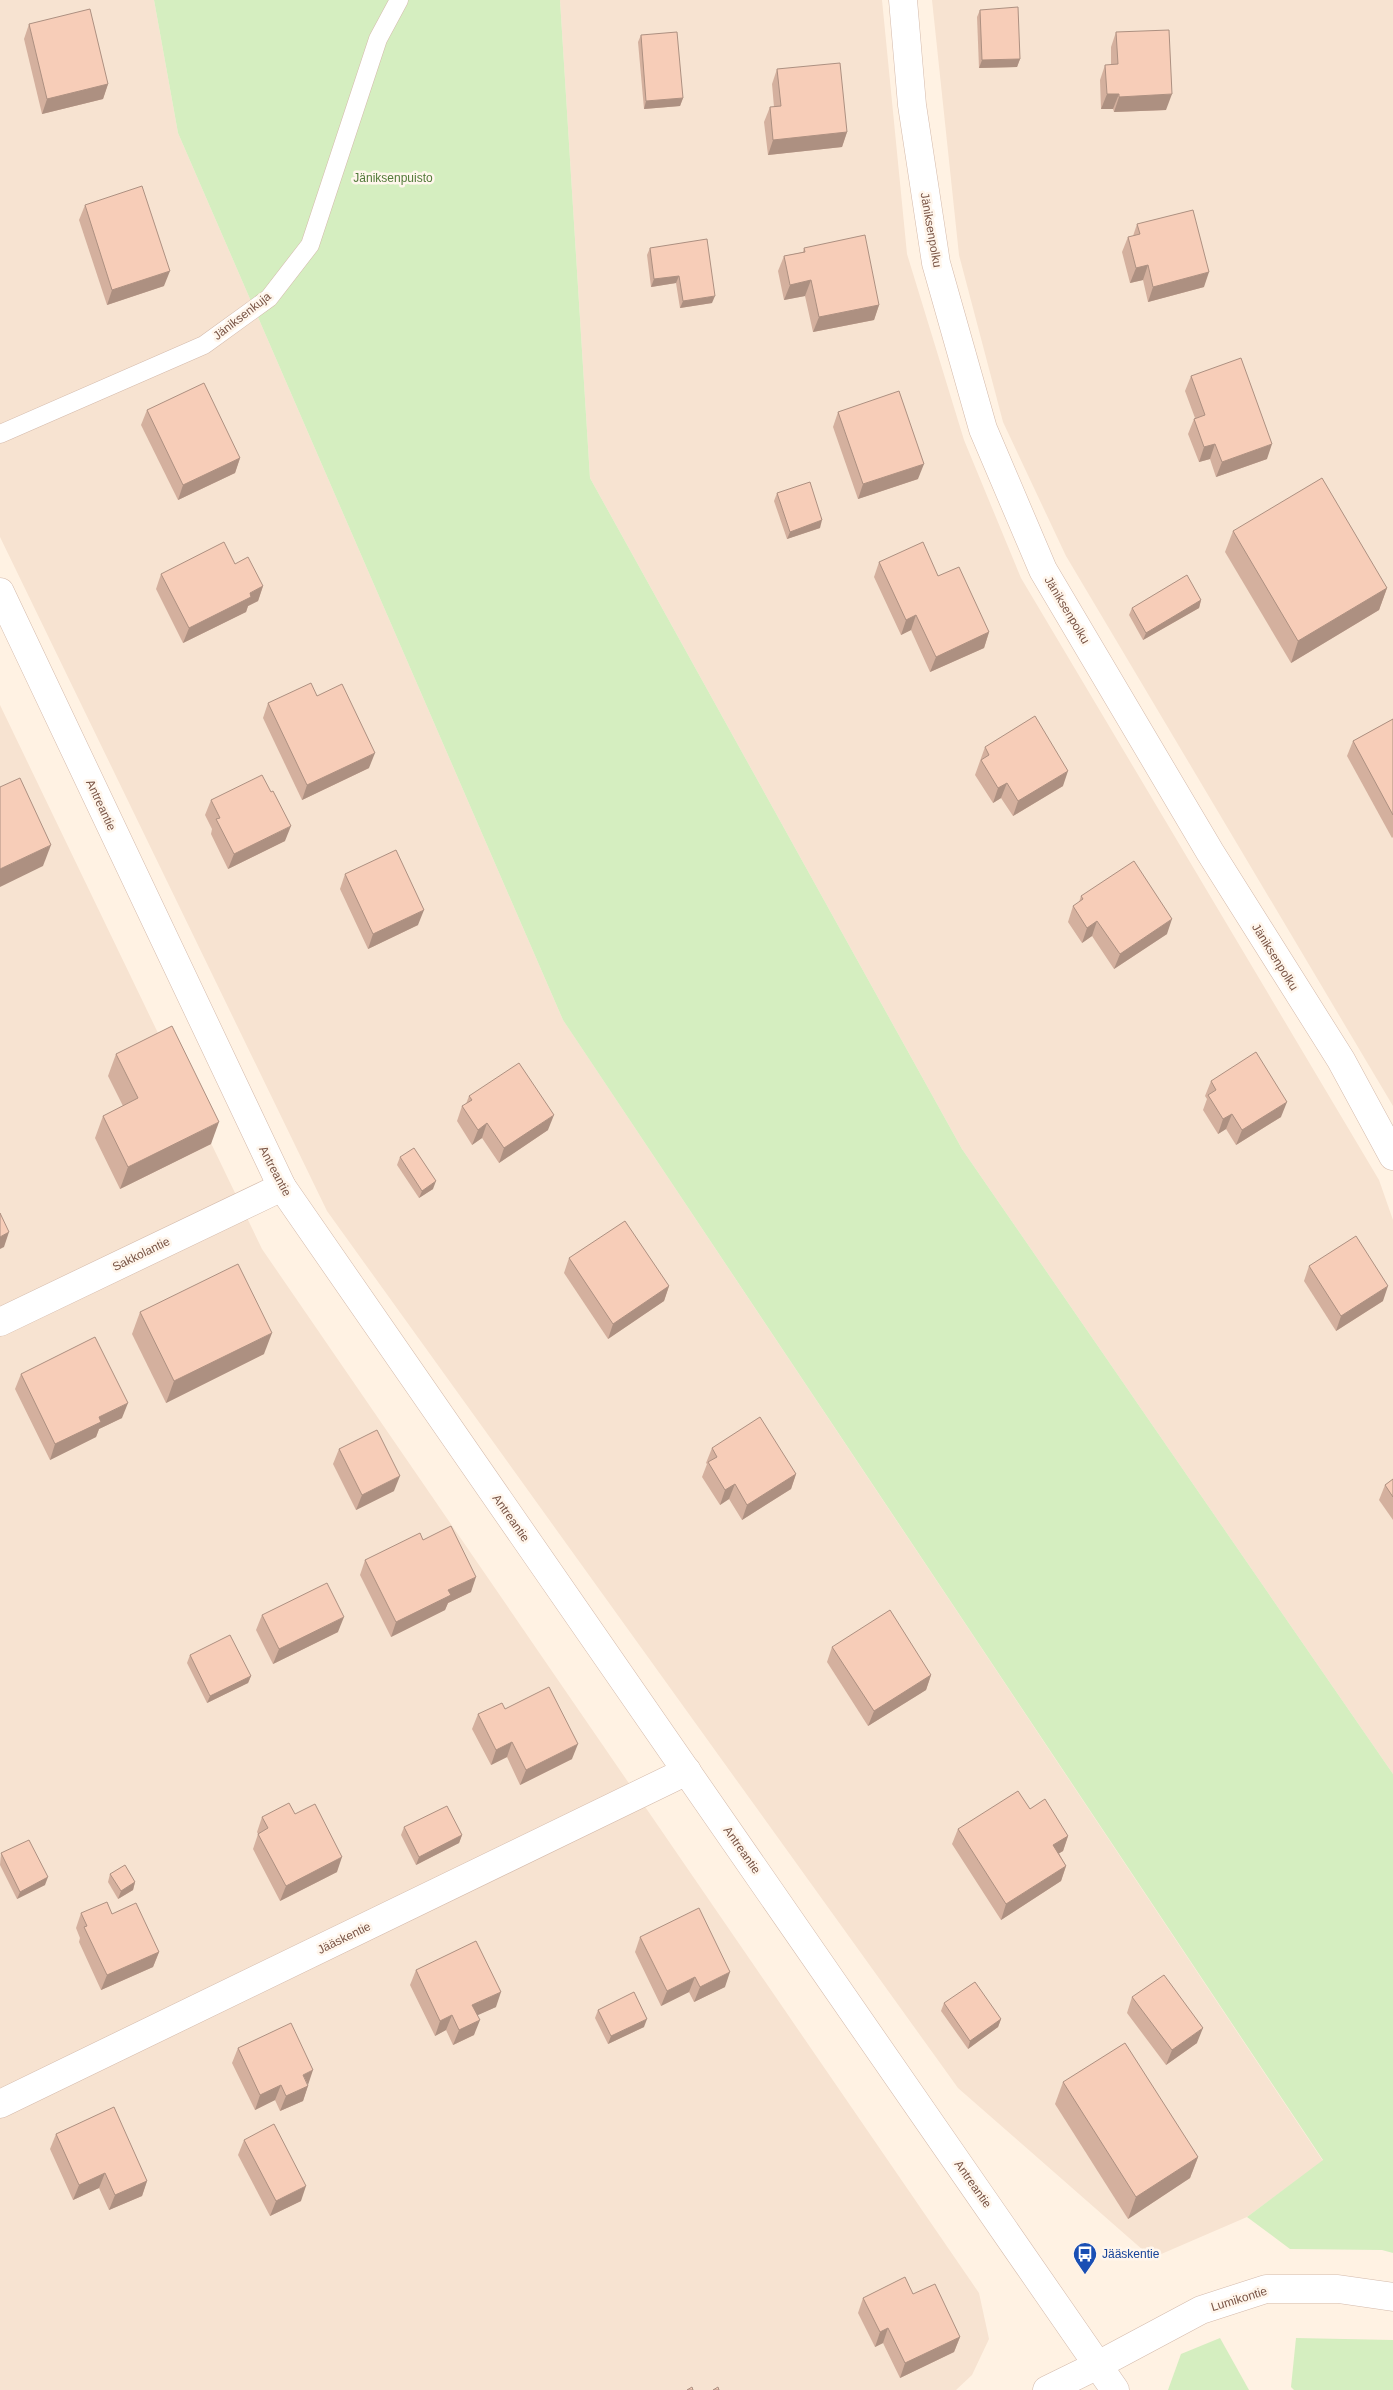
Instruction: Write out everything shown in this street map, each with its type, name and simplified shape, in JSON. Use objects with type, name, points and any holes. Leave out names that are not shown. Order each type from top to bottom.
[{"type":"street","name":"Jäniksenpolku","points":[[903,0],[912,105],[936,263],[983,429],[994,456],[1043,570],[1210,852],[1341,1060],[1393,1156]]},
{"type":"street","name":"Antreantie","points":[[0,592],[282,1187],[1115,2390]]},
{"type":"street","name":"Sakkolantie","points":[[0,1322],[282,1187]]},
{"type":"street","name":"Jääskentie","points":[[0,2104],[687,1771]]},
{"type":"street","name":"Lumikontie","points":[[1046,2390],[1098,2365],[1201,2310],[1266,2289],[1338,2289],[1393,2297]]},
{"type":"lane","name":"Jäniksenkuja","points":[[0,434],[204,345],[269,298],[310,245],[378,39],[399,0]]},
{"type":"shaded area","points":[[0,0],[154,0],[178,133],[563,1020],[1323,2161],[1247,2217],[1152,2258],[958,2088],[327,1211],[0,537]]},
{"type":"shaded area","points":[[560,0],[882,0],[907,254],[964,440],[1021,578],[1379,1180],[1393,1220],[1393,1774],[962,1149],[590,478]]},
{"type":"shaded area","points":[[932,0],[1393,0],[1393,1106],[1066,556],[1003,422],[959,255]]},
{"type":"shaded area","points":[[0,705],[262,1249],[979,2293],[989,2339],[972,2375],[956,2390],[0,2390]]},
{"type":"green space","name":"Jäniksenpuisto","points":[[154,0],[560,0],[590,478],[962,1149],[1393,1774],[1393,2253],[1382,2250],[1290,2249],[1247,2217],[1323,2160],[563,1020],[178,133]]},
{"type":"green space","points":[[1220,2338],[1249,2390],[1168,2390],[1181,2354]]},
{"type":"green space","points":[[1296,2338],[1393,2340],[1393,2390],[1294,2390],[1291,2387]]},
{"type":"building","points":[[1018,7],[1020,59],[982,60],[980,10]]},
{"type":"building","points":[[90,9],[108,84],[47,99],[29,24]]},
{"type":"building","points":[[1169,30],[1172,94],[1119,97],[1119,94],[1107,94],[1105,65],[1118,64],[1116,32]]},
{"type":"building","points":[[677,32],[683,98],[646,101],[641,35]]},
{"type":"building","points":[[840,63],[847,132],[773,140],[770,107],[781,106],[777,69]]},
{"type":"building","points":[[142,186],[170,271],[112,290],[85,205]]},
{"type":"building","points":[[1193,210],[1209,272],[1153,287],[1148,265],[1136,268],[1128,237],[1140,234],[1137,224]]},
{"type":"building","points":[[865,235],[879,305],[819,317],[811,280],[790,285],[784,256],[805,252],[804,248]]},
{"type":"building","points":[[707,239],[715,296],[683,301],[679,276],[654,279],[650,248]]},
{"type":"building","points":[[1241,358],[1272,444],[1222,462],[1215,444],[1204,447],[1194,419],[1205,415],[1191,376]]},
{"type":"building","points":[[204,383],[240,458],[183,485],[147,410]]},
{"type":"building","points":[[899,391],[924,464],[863,484],[838,412]]},
{"type":"building","points":[[1322,478],[1387,588],[1298,641],[1233,531]]},
{"type":"building","points":[[810,482],[822,520],[790,532],[777,493]]},
{"type":"building","points":[[224,542],[235,564],[248,557],[263,586],[250,593],[251,597],[189,628],[161,574]]},
{"type":"building","points":[[923,542],[938,576],[959,567],[989,632],[936,657],[916,615],[906,620],[879,562]]},
{"type":"building","points":[[1187,575],[1201,600],[1146,633],[1132,608]]},
{"type":"building","points":[[311,683],[317,696],[342,684],[375,753],[307,785],[268,703]]},
{"type":"building","points":[[1035,716],[1068,771],[1018,801],[1007,783],[998,788],[981,760],[989,755],[985,747]]},
{"type":"building","points":[[1393,719],[1393,815],[1353,741]]},
{"type":"building","points":[[262,775],[271,792],[273,791],[291,826],[234,854],[216,819],[220,818],[211,800]]},
{"type":"building","points":[[20,778],[51,845],[0,869],[0,787]]},
{"type":"building","points":[[396,850],[424,910],[373,934],[345,874]]},
{"type":"building","points":[[1134,861],[1172,919],[1120,954],[1097,921],[1087,928],[1073,906],[1083,899],[1081,896]]},
{"type":"building","points":[[172,1026],[219,1122],[128,1167],[103,1116],[138,1098],[116,1054]]},
{"type":"building","points":[[1256,1052],[1287,1102],[1242,1130],[1232,1114],[1223,1119],[1208,1095],[1216,1090],[1211,1081]]},
{"type":"building","points":[[519,1063],[554,1115],[504,1148],[487,1123],[478,1130],[462,1106],[472,1100],[469,1096]]},
{"type":"building","points":[[414,1148],[436,1181],[422,1191],[400,1157]]},
{"type":"building","points":[[0,1213],[9,1232],[0,1237]]},
{"type":"building","points":[[625,1221],[669,1286],[613,1324],[569,1258]]},
{"type":"building","points":[[1356,1236],[1388,1286],[1341,1316],[1309,1266]]},
{"type":"building","points":[[238,1264],[272,1333],[174,1381],[140,1312]]},
{"type":"building","points":[[95,1337],[128,1403],[99,1417],[101,1422],[55,1444],[21,1374]]},
{"type":"building","points":[[760,1417],[796,1474],[747,1505],[735,1484],[725,1490],[708,1462],[717,1457],[712,1448]]},
{"type":"building","points":[[377,1430],[400,1476],[362,1495],[339,1449]]},
{"type":"building","points":[[1393,1479],[1393,1497],[1385,1485]]},
{"type":"building","points":[[451,1526],[476,1577],[448,1590],[451,1595],[396,1622],[365,1560],[420,1533],[423,1540]]},
{"type":"building","points":[[327,1583],[344,1617],[279,1649],[262,1615]]},
{"type":"building","points":[[890,1610],[931,1675],[874,1711],[832,1647]]},
{"type":"building","points":[[230,1635],[251,1676],[210,1696],[190,1655]]},
{"type":"building","points":[[549,1687],[578,1744],[526,1770],[512,1742],[496,1750],[478,1714],[502,1703],[505,1709]]},
{"type":"building","points":[[1018,1791],[1030,1809],[1045,1799],[1068,1836],[1053,1845],[1066,1866],[1006,1904],[958,1829]]},
{"type":"building","points":[[289,1803],[295,1814],[315,1804],[342,1857],[286,1886],[258,1834],[268,1828],[262,1817]]},
{"type":"building","points":[[447,1806],[462,1835],[419,1857],[404,1827]]},
{"type":"building","points":[[29,1840],[48,1877],[20,1892],[1,1853]]},
{"type":"building","points":[[125,1865],[135,1882],[121,1891],[110,1874]]},
{"type":"building","points":[[107,1902],[112,1914],[136,1903],[159,1952],[107,1975],[84,1927],[87,1926],[81,1913]]},
{"type":"building","points":[[699,1908],[730,1972],[700,1987],[695,1977],[667,1991],[640,1937]]},
{"type":"building","points":[[476,1941],[501,1992],[472,2005],[480,2020],[459,2030],[452,2015],[440,2021],[416,1970]]},
{"type":"building","points":[[1164,1975],[1203,2028],[1172,2050],[1132,1997]]},
{"type":"building","points":[[975,1982],[1001,2019],[970,2041],[944,2003]]},
{"type":"building","points":[[634,1992],[647,2019],[611,2036],[598,2010]]},
{"type":"building","points":[[291,2023],[313,2070],[303,2075],[308,2086],[286,2096],[281,2085],[260,2095],[238,2048]]},
{"type":"building","points":[[1125,2043],[1198,2157],[1136,2197],[1063,2082]]},
{"type":"building","points":[[114,2107],[147,2181],[115,2195],[105,2173],[79,2185],[56,2134]]},
{"type":"building","points":[[274,2124],[306,2186],[276,2201],[244,2140]]},
{"type":"building","points":[[905,2277],[913,2294],[935,2284],[960,2337],[905,2363],[888,2328],[880,2332],[863,2298]]},
{"type":"place","name":"Jääskentie","points":[[1085,2275]]}]
